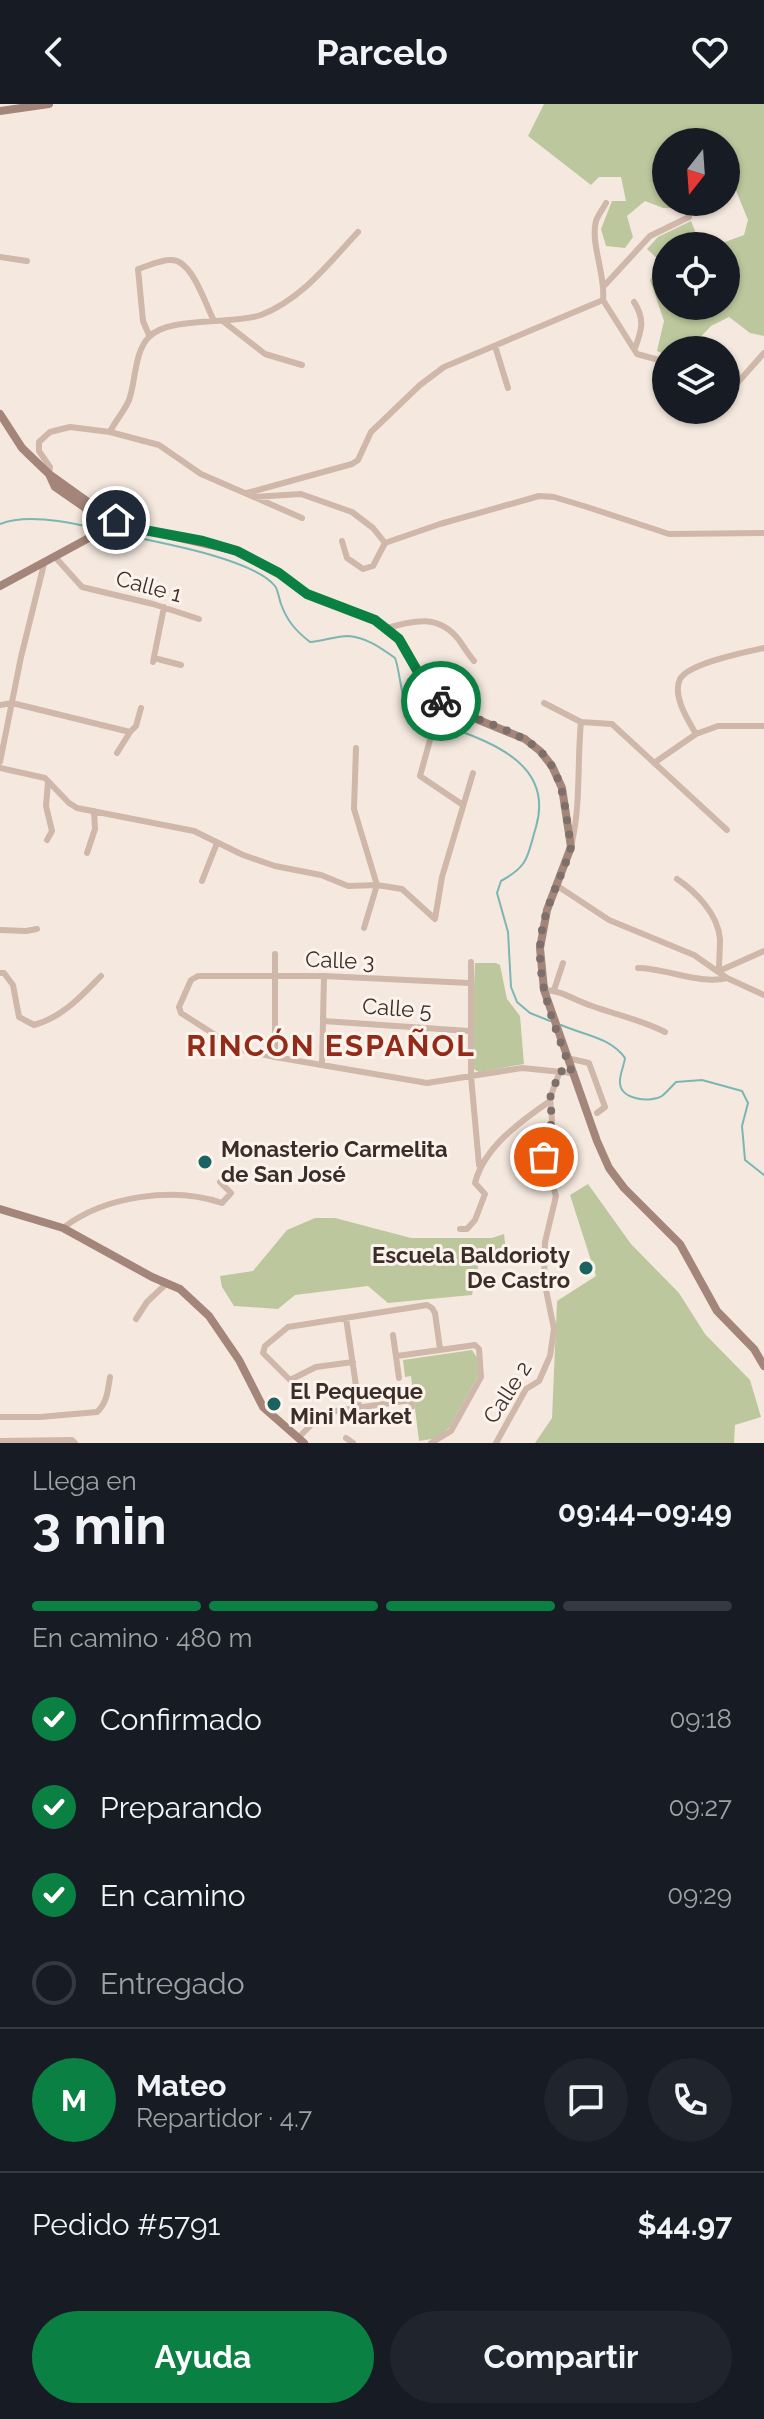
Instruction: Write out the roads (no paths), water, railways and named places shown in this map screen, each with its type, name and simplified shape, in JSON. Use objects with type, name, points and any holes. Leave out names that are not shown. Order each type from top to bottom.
[{"type":"street","points":[[0,111],[49,104]]},
{"type":"street","points":[[606,203],[595,232],[605,285],[603,300],[637,354],[652,358]]},
{"type":"street","points":[[605,285],[650,236],[689,217]]},
{"type":"street","points":[[110,432],[128,401],[142,348],[149,335],[176,326],[239,321],[263,314],[300,294],[358,232]]},
{"type":"street","points":[[0,257],[27,261]]},
{"type":"street","points":[[149,335],[143,321],[138,269],[172,259],[183,262],[190,269],[214,321]]},
{"type":"street","points":[[250,495],[352,464],[358,460],[371,432],[420,385],[444,367],[603,300]]},
{"type":"street","points":[[634,302],[642,317],[642,332],[635,348]]},
{"type":"street","points":[[224,322],[265,354],[302,365]]},
{"type":"street","points":[[495,346],[508,388]]},
{"type":"street","points":[[740,380],[764,353]]},
{"type":"street","points":[[0,414],[22,448],[49,474],[128,526],[237,551],[279,573],[307,594],[375,620],[387,628],[399,639],[430,693],[457,711],[525,739],[540,751],[552,766],[562,788],[571,847]]},
{"type":"street","points":[[0,586],[56,558],[93,533],[95,525],[84,507],[55,487],[49,474],[50,467],[39,451],[39,442],[50,432],[70,427],[110,432],[159,445],[201,474],[302,518]]},
{"type":"street","points":[[250,495],[288,494],[320,499],[352,512],[373,528],[385,543]]},
{"type":"street","points":[[342,541],[347,558],[363,569],[373,566],[385,543],[539,496],[554,497],[669,534],[764,533]]},
{"type":"street","name":"Calle 1","points":[[56,558],[82,587],[199,619]]},
{"type":"street","points":[[0,762],[44,564]]},
{"type":"street","points":[[164,607],[154,660],[181,665]]},
{"type":"street","points":[[387,628],[422,619],[436,622],[460,641],[474,661]]},
{"type":"street","points":[[696,734],[684,713],[678,692],[680,679],[693,667],[764,648]]},
{"type":"street","points":[[0,705],[12,703],[130,732]]},
{"type":"street","points":[[544,703],[581,722],[612,724],[727,830]]},
{"type":"street","points":[[117,753],[136,726],[141,708]]},
{"type":"street","points":[[581,722],[577,759],[577,820],[571,847],[547,910],[540,948],[567,1058],[609,1168],[624,1188],[680,1244],[717,1311],[754,1349],[764,1366]]},
{"type":"street","points":[[654,763],[696,734],[718,726],[764,726]]},
{"type":"street","points":[[430,740],[420,776],[463,805]]},
{"type":"street","points":[[356,748],[354,809],[377,885],[364,928]]},
{"type":"street","points":[[0,768],[45,778],[69,803],[194,831],[275,866],[321,875],[348,886],[377,885],[402,889],[435,919],[442,877],[473,773]]},
{"type":"street","points":[[47,840],[52,831],[46,806],[48,782]]},
{"type":"street","points":[[87,853],[95,829],[94,811]]},
{"type":"street","points":[[202,881],[217,843]]},
{"type":"street","points":[[677,879],[690,888],[716,922],[720,938],[719,971]]},
{"type":"street","points":[[556,885],[609,920],[694,955],[727,978],[764,995]]},
{"type":"street","points":[[0,930],[37,929]]},
{"type":"street","points":[[719,971],[764,951]]},
{"type":"street","points":[[275,954],[275,1057],[427,1083],[522,1068],[572,1073]]},
{"type":"street","points":[[460,1229],[467,1229],[475,1220],[485,1194],[475,1183],[479,1165],[469,1031],[471,962]]},
{"type":"street","points":[[549,990],[563,963]]},
{"type":"street","points":[[638,968],[658,968],[686,976],[720,980],[727,978]]},
{"type":"street","points":[[0,973],[4,973],[13,985],[19,1017],[34,1025],[49,1021],[68,1009],[101,976]]},
{"type":"street","name":"Calle 3","points":[[275,1057],[237,1049],[181,1013],[179,1007],[191,980],[198,976],[324,976],[469,983]]},
{"type":"street","points":[[322,1065],[324,976]]},
{"type":"street","points":[[549,990],[665,1032]]},
{"type":"street","name":"Calle 5","points":[[323,1021],[469,1031]]},
{"type":"street","points":[[567,1058],[589,1063],[605,1107],[597,1113]]},
{"type":"street","points":[[479,1165],[531,1114],[550,1101],[560,1071]]},
{"type":"street","name":"Calle 2","points":[[496,1443],[526,1389],[539,1381],[549,1360],[554,1329],[544,1280],[545,1242],[556,1196],[544,1157],[552,1120],[550,1101]]},
{"type":"street","points":[[63,1228],[75,1219],[135,1197],[200,1196],[222,1203],[231,1193],[220,1182]]},
{"type":"street","points":[[0,1209],[63,1228],[180,1289],[209,1316],[239,1360],[263,1407],[301,1441],[312,1424],[329,1412],[411,1400]]},
{"type":"street","points":[[136,1319],[147,1302],[167,1283]]},
{"type":"street","points":[[353,1362],[316,1367],[290,1380],[263,1353],[265,1346],[288,1327],[427,1305],[435,1313],[440,1349]]},
{"type":"street","points":[[346,1318],[359,1406]]},
{"type":"street","points":[[393,1335],[399,1378]]},
{"type":"street","points":[[397,1356],[475,1345],[480,1354],[481,1377],[451,1431],[431,1443]]},
{"type":"street","points":[[0,1417],[97,1412],[103,1407],[110,1377]]},
{"type":"street","points":[[0,1441],[72,1440],[75,1443]]},
{"type":"waterway","points":[[0,524],[33,519],[90,527]]},
{"type":"waterway","points":[[99,530],[219,557],[262,575],[276,588],[289,621],[310,642],[348,636],[361,638],[379,647],[395,658],[410,711],[420,718],[495,746],[526,770],[535,785],[539,804],[536,827],[526,859],[501,881],[497,893],[508,932],[511,987],[517,1002],[530,1013],[550,1021]]},
{"type":"waterway","points":[[561,1025],[604,1041],[619,1051],[625,1058],[620,1083],[625,1093],[631,1096],[657,1098],[676,1082],[702,1080],[742,1091],[748,1103],[742,1126],[745,1160],[764,1175]]},
{"type":"place","name":"Monasterio Carmelita de San José","points":[[205,1162]]},
{"type":"place","name":"Escuela Baldorioty De Castro","points":[[586,1268]]},
{"type":"place","name":"El Pequeque Mini Market","points":[[274,1404]]},
{"type":"district","name":"RINCÓN ESPAÑOL","points":[[331,1045]]}]
